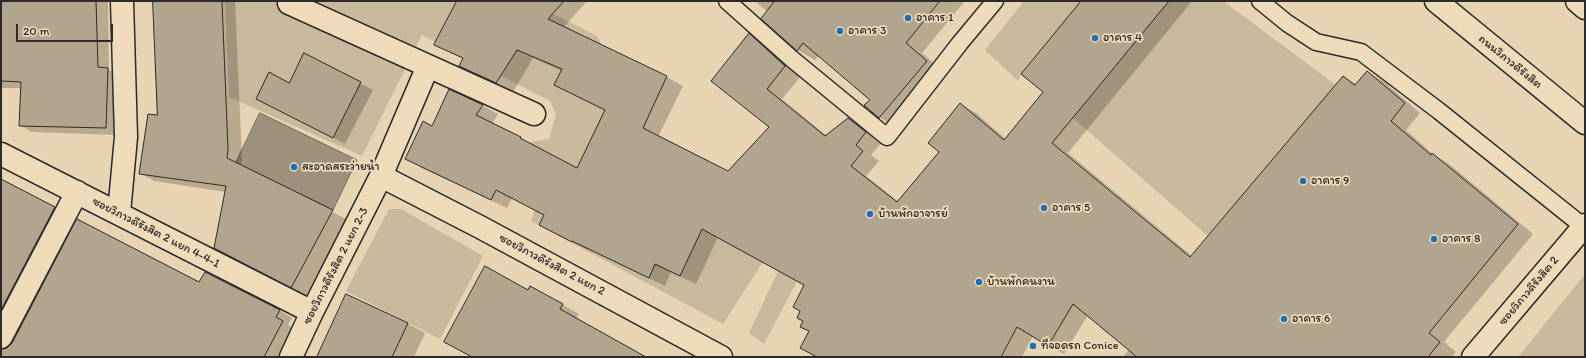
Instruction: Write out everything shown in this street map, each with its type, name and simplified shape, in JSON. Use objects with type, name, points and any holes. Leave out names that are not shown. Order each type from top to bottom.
[{"type":"main road","points":[[119,214],[126,137],[122,1]]},
{"type":"main road","name":"ถนนวิภาวดีรังสิต","points":[[1436,1],[1585,123]]},
{"type":"main road","points":[[1577,1],[1585,8]]},
{"type":"main road","points":[[289,3],[534,114]]},
{"type":"main road","name":"ซอยวิภาวดีรังสิต 2 แยก 2-3","points":[[291,357],[312,312],[381,176],[428,66]]},
{"type":"main road","name":"ซอยวิภาวดีรังสิต 2 แยก 4-4-1","points":[[1,154],[312,312]]},
{"type":"main road","name":"ซอยวิภาวดีรังสิต 2 แยก 2","points":[[381,176],[487,230],[721,357]]},
{"type":"main road","points":[[1,337],[77,192]]},
{"type":"main road","name":"ซอยวิภาวดีรังสิต 2","points":[[1473,357],[1584,226]]},
{"type":"lane","points":[[727,1],[792,59],[887,137],[960,42],[995,1]]},
{"type":"lane","points":[[1260,1],[1287,23],[1316,42],[1361,52],[1434,107],[1584,226]]},
{"type":"shaded area","points":[[225,1],[528,1],[597,36],[650,138],[764,260],[723,324],[531,221],[546,173],[510,145],[549,139],[556,114],[550,101],[422,35],[362,156],[229,97]]},
{"type":"shaded area","points":[[1024,1],[1081,1],[1021,74],[1018,81],[985,50]]},
{"type":"shaded area","points":[[1169,1],[1223,1],[1336,85],[1208,236],[1073,118]]},
{"type":"shaded area","name":"สะอาดสระว่ายน้ำ","points":[[260,113],[357,160],[333,210],[258,174],[227,181]]},
{"type":"shaded area","points":[[389,209],[401,209],[483,256],[440,339],[346,291]]},
{"type":"shaded area","points":[[807,210],[828,222],[764,344],[749,333]]},
{"type":"shaded area","points":[[1585,274],[1585,357],[1518,357]]},
{"type":"building","points":[[1,1],[96,1],[98,67],[108,68],[106,128],[19,126],[21,82],[1,81]]},
{"type":"building","points":[[153,1],[222,1],[228,150],[227,158],[333,210],[291,288],[214,248],[226,186],[139,174],[148,114],[157,115]]},
{"type":"building","points":[[457,1],[564,1],[548,19],[667,76],[643,128],[728,171],[769,127],[711,81],[749,33],[785,66],[767,89],[825,136],[848,118],[866,132],[856,145],[863,151],[851,166],[897,202],[939,152],[928,143],[960,103],[1004,140],[1043,92],[1021,74],[1081,1],[1169,1],[1052,143],[1190,257],[1343,76],[1355,85],[1367,71],[1405,103],[1391,121],[1431,155],[1432,153],[1518,224],[1429,333],[1440,342],[1428,357],[1137,357],[1073,304],[1048,346],[1017,327],[1001,357],[817,357],[800,348],[809,331],[800,327],[803,321],[797,318],[800,311],[793,307],[804,285],[702,229],[680,276],[655,264],[649,278],[539,225],[544,215],[496,190],[491,200],[405,159],[423,121],[432,126],[449,89],[483,105],[476,115],[521,137],[520,138],[577,168],[605,110],[554,85],[562,69],[517,50],[496,83],[459,66],[463,58],[434,45]]},
{"type":"building","name":"อาคาร 3","points":[[775,1],[940,1],[906,43],[927,61],[879,118],[864,105],[870,100],[803,43],[797,51],[761,19]]},
{"type":"building","points":[[304,53],[361,82],[333,138],[256,99],[269,72],[289,83]]},
{"type":"building","points":[[1,179],[55,207],[1,310]]},
{"type":"building","points":[[77,219],[199,282],[205,272],[280,310],[276,317],[283,321],[264,357],[1,357],[1,349],[7,348],[12,343]]},
{"type":"building","points":[[485,266],[528,290],[530,286],[563,304],[560,309],[646,357],[472,357],[444,342]]},
{"type":"building","points":[[346,294],[408,323],[392,357],[317,357]]},
{"type":"place","name":"อาคาร 1","points":[[908,18]]},
{"type":"place","name":"อาคาร 3","points":[[840,31]]},
{"type":"place","name":"อาคาร 4","points":[[1095,38]]},
{"type":"place","name":"สะอาดสระว่ายน้ำ","points":[[294,167]]},
{"type":"place","name":"อาคาร 9","points":[[1303,181]]},
{"type":"place","name":"อาคาร 5","points":[[1044,208]]},
{"type":"place","name":"บ้านพักอาจารย์","points":[[870,214]]},
{"type":"place","name":"อาคาร 8","points":[[1434,239]]},
{"type":"place","name":"บ้านพักคนงาน","points":[[979,282]]},
{"type":"place","name":"อาคาร 6","points":[[1284,319]]},
{"type":"place","name":"ที่จอดรถ Conice","points":[[1033,346]]}]
